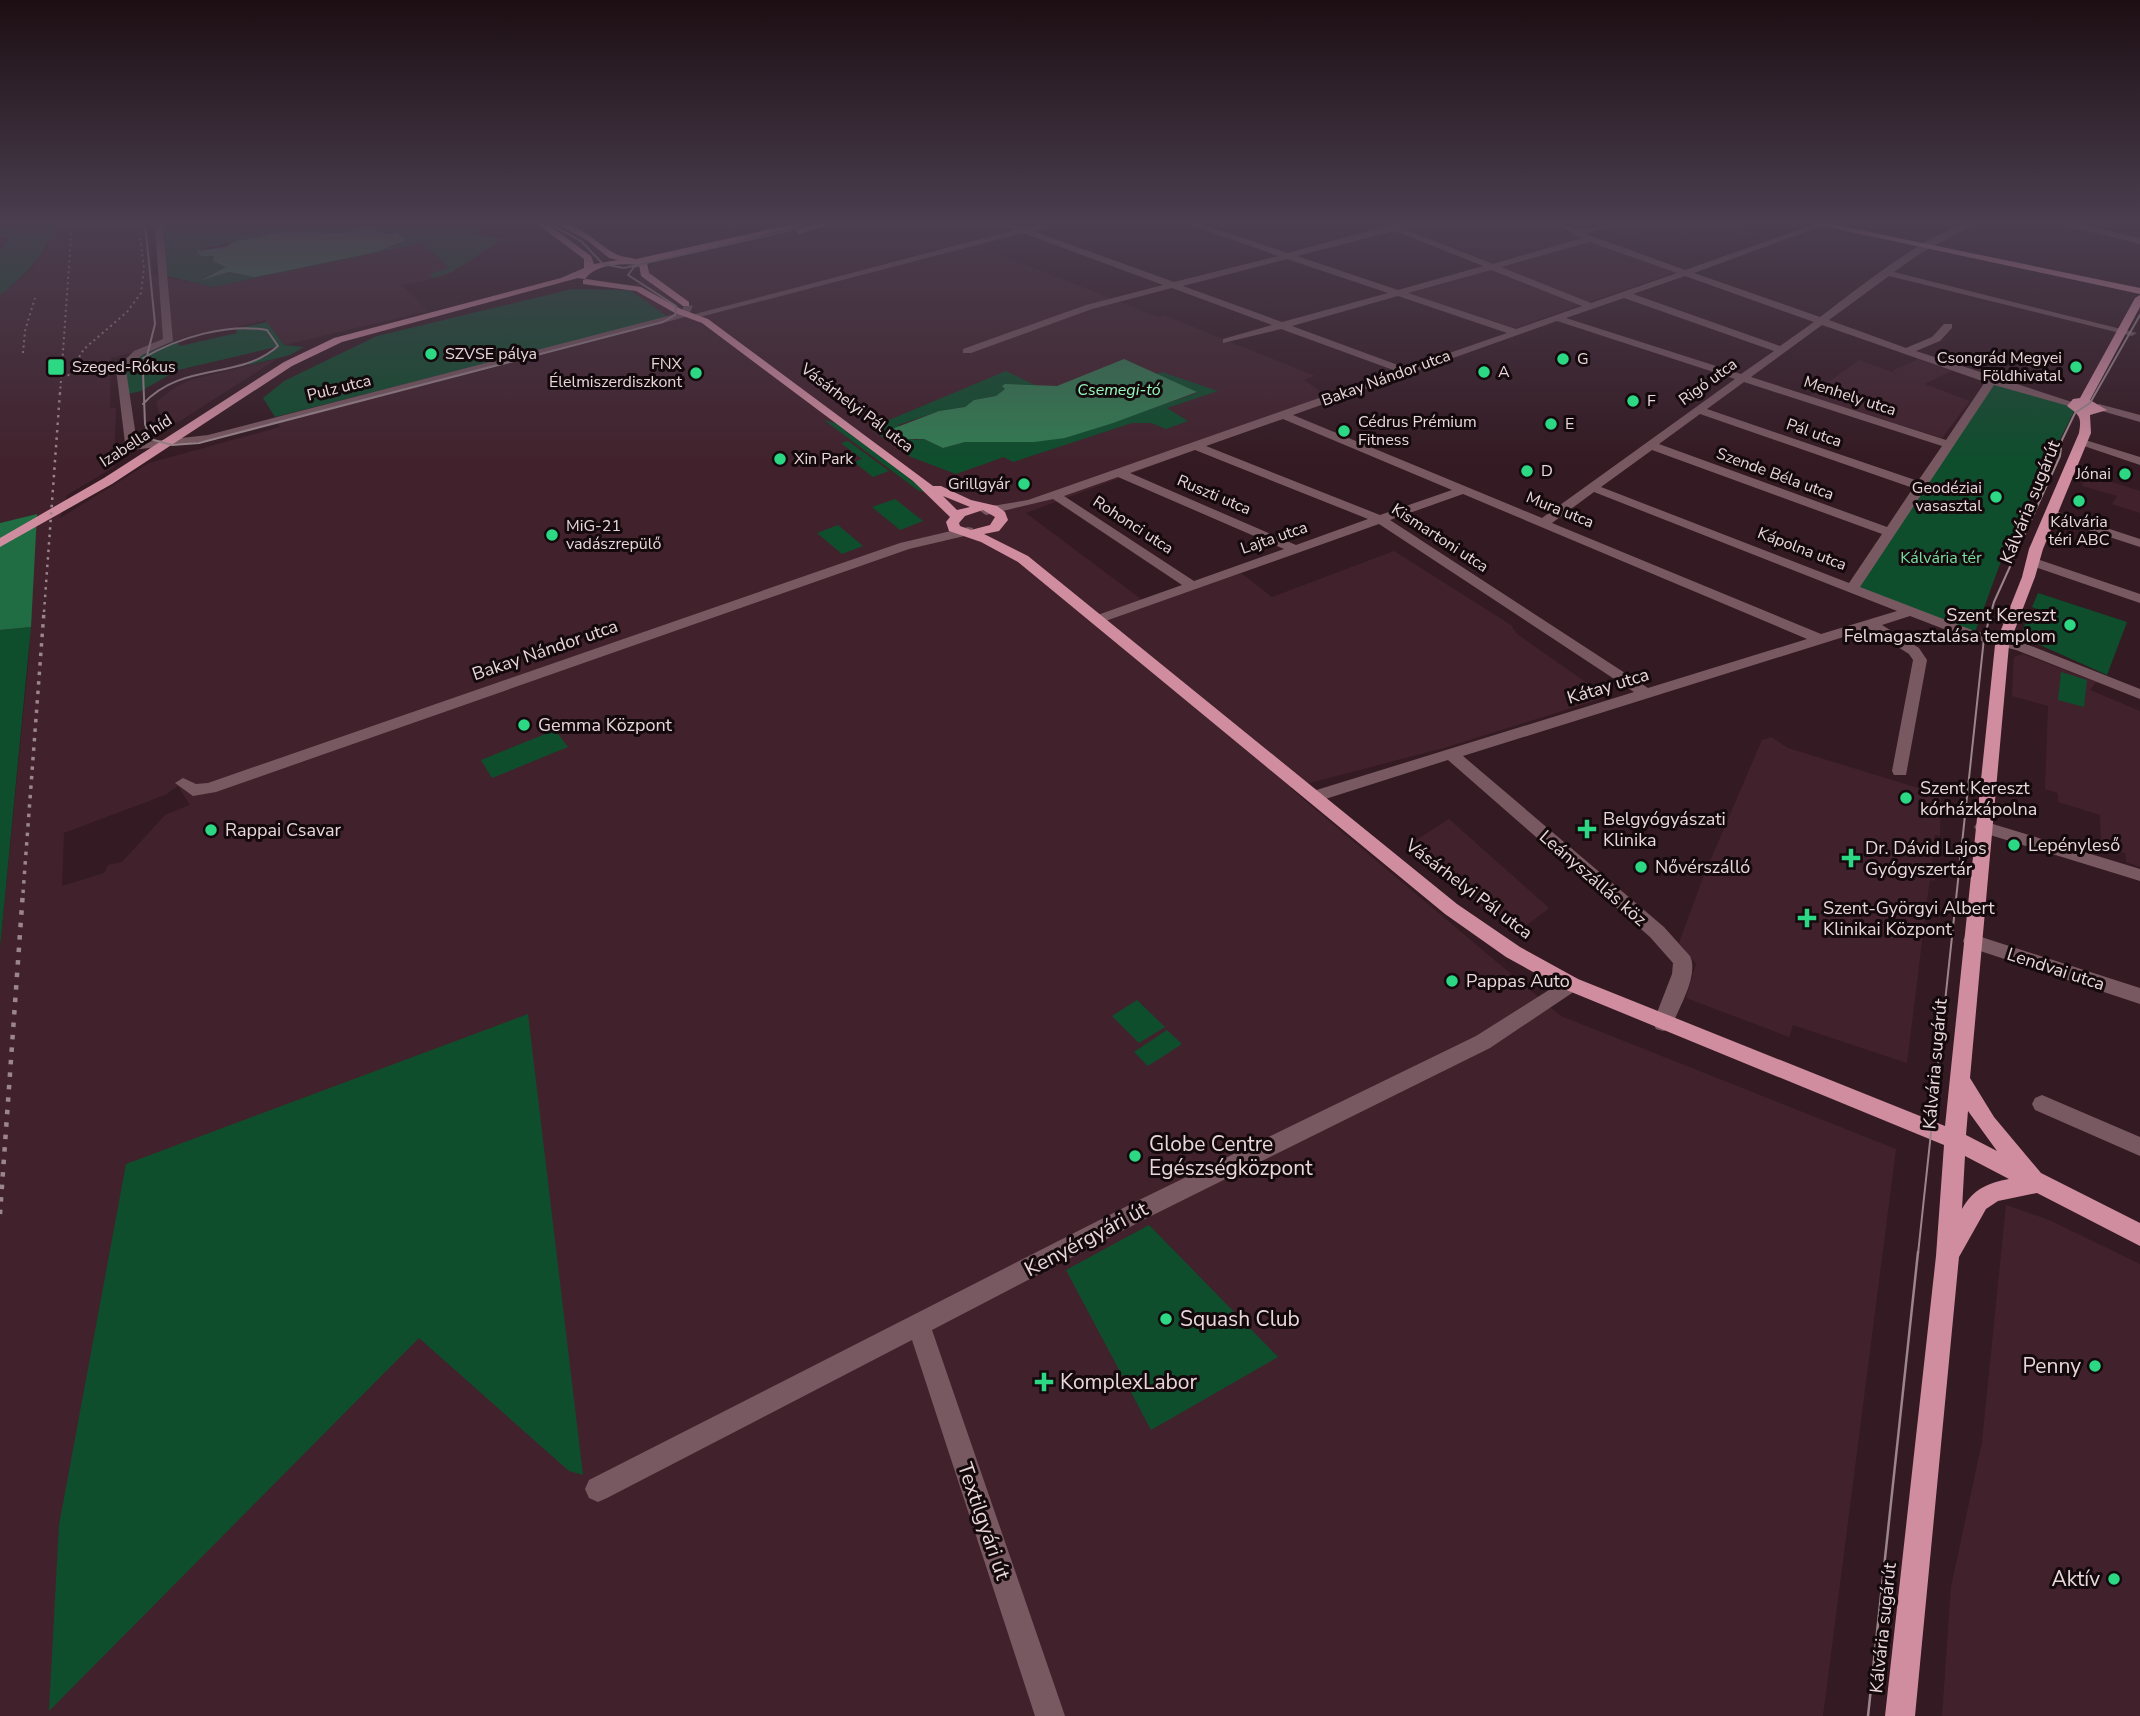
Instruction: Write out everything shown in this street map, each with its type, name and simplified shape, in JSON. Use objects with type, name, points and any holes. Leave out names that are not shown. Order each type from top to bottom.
[{"type":"main road","points":[[449,310],[476,303]]},
{"type":"main road","points":[[449,310],[483,303]]},
{"type":"main road","name":"Vásárhelyi Pál utca","points":[[671,303],[702,317],[917,478],[962,525],[1023,559],[1462,917],[1521,957],[1571,984],[1663,1023],[1955,1140],[2140,1235]]},
{"type":"main road","name":"Vásárhelyi Pál utca","points":[[679,303],[687,310]]},
{"type":"main road","name":"Kálvária sugárút","points":[[2084,437],[2096,421],[2097,400],[2138,303]]},
{"type":"main road","name":"Izabella híd","points":[[0,543],[108,481],[288,364],[347,337],[449,310]]},
{"type":"main road","name":"Kálvária sugárút","points":[[1900,1716],[1948,1256],[1959,1080],[2001,642],[2034,562],[2036,549],[2084,437],[2087,420],[2079,404],[2088,398],[2127,332],[2140,323]]},
{"type":"main road","points":[[2079,404],[2098,409]]},
{"type":"main road","name":"Vásárhelyi Pál utca","points":[[917,478],[992,517],[1023,559]]},
{"type":"main road","name":"Vásárhelyi Pál utca","points":[[953,497],[992,517]]},
{"type":"main road","points":[[962,525],[992,517]]},
{"type":"main road","points":[[962,525],[992,517]]},
{"type":"main road","points":[[1948,1256],[1978,1202],[1993,1192],[2038,1183],[1986,1123],[1959,1080]]},
{"type":"street","name":"Pulz utca","points":[[165,303],[168,341],[138,353],[121,369],[122,392],[128,405],[129,441],[132,447],[214,436],[687,310]]},
{"type":"street","points":[[702,317],[753,303]]},
{"type":"street","points":[[967,351],[1106,303]]},
{"type":"street","points":[[1218,303],[1405,371]]},
{"type":"street","points":[[1227,341],[1362,303]]},
{"type":"street","points":[[1428,303],[1515,332]]},
{"type":"street","points":[[1584,303],[1591,306]]},
{"type":"street","name":"Bakay Nándor utca","points":[[992,517],[1599,303]]},
{"type":"street","points":[[1646,303],[1782,350]]},
{"type":"street","points":[[1772,303],[1991,381],[2079,404]]},
{"type":"street","name":"Rigó utca","points":[[1545,522],[1846,303]]},
{"type":"street","points":[[2009,303],[2127,332]]},
{"type":"street","name":"Menhely utca","points":[[1556,318],[1948,444]]},
{"type":"street","points":[[1907,351],[1936,339],[1948,326]]},
{"type":"street","points":[[1853,587],[1991,381]]},
{"type":"street","points":[[2098,409],[2138,419]]},
{"type":"street","name":"Pál utca","points":[[1698,410],[1919,486]]},
{"type":"street","name":"Mura utca","points":[[1283,415],[1823,640]]},
{"type":"street","points":[[2084,437],[2140,461]]},
{"type":"street","name":"Szende Béla utca","points":[[1650,445],[1889,533]]},
{"type":"street","name":"Kismartoni utca","points":[[1196,446],[1381,520],[1647,694]]},
{"type":"street","name":"Ruszti utca","points":[[1119,473],[1295,549]]},
{"type":"street","name":"Kápolna utca","points":[[1591,486],[1967,633],[2021,646],[2140,694]]},
{"type":"street","name":"Lajta utca","points":[[1097,620],[1463,490]]},
{"type":"street","name":"Rohonci utca","points":[[1055,495],[1191,585]]},
{"type":"street","points":[[2052,514],[2140,543]]},
{"type":"street","name":"Bakay Nándor utca","points":[[183,783],[193,790],[210,788],[962,525]]},
{"type":"street","points":[[2034,562],[2140,599]]},
{"type":"street","name":"Kátay utca","points":[[1316,796],[1911,611]]},
{"type":"street","points":[[1873,625],[1914,651],[1920,660],[1900,771]]},
{"type":"street","name":"Leányszállás köz","points":[[1451,754],[1657,932],[1684,961],[1663,1023]]},
{"type":"street","points":[[1983,827],[2140,875]]},
{"type":"street","name":"Lendvai utca","points":[[1972,941],[2140,996]]},
{"type":"street","name":"Kenyérgyári út","points":[[598,1489],[1143,1209],[1483,1042],[1571,984]]},
{"type":"street","points":[[2042,1104],[2140,1147]]},
{"type":"street","name":"Textilgyári út","points":[[919,1326],[1050,1716]]},
{"type":"shaded area","points":[[0,303],[420,303],[428,311],[284,345],[265,320],[111,358],[110,408],[116,408],[114,467],[67,495],[60,518],[149,463],[280,427],[275,417],[666,317],[647,303],[1123,303],[1158,317],[1164,315],[1315,376],[1304,380],[1332,399],[1026,513],[1149,605],[1241,573],[1272,597],[1394,551],[1511,625],[1517,634],[1607,697],[1444,748],[1290,788],[1561,1016],[1896,1149],[1823,1716],[0,1716],[0,948],[29,655],[36,514],[0,523]],"holes":[[[178,786],[190,805],[165,815],[122,862],[108,865],[104,873],[62,886],[64,833],[165,795]]]},
{"type":"shaded area","points":[[1439,303],[1586,303],[1515,328]]},
{"type":"shaded area","points":[[277,359],[180,421],[163,427],[156,402],[174,388],[190,380]]},
{"type":"shaded area","points":[[1918,359],[1952,371],[1925,384],[1970,401],[1942,438],[1809,396],[1859,360],[1897,374],[1892,371]]},
{"type":"shaded area","points":[[2085,473],[2140,491],[2140,513],[2112,504],[2117,496],[2082,486]]},
{"type":"shaded area","points":[[37,514],[31,627],[0,630],[0,523]]},
{"type":"shaded area","points":[[2023,654],[2096,682],[2090,690],[2140,711],[2140,867],[2126,862],[2126,854],[2101,842],[2100,815],[2058,802],[2058,793],[2045,789],[2048,706],[2012,696],[2014,657]]},
{"type":"shaded area","name":"Szent-Györgyi Albert Klinikai Központ","points":[[1771,737],[1788,748],[1941,795],[1940,836],[1935,835],[1931,869],[1936,871],[1935,881],[1930,880],[1907,1063],[1793,1025],[1789,1037],[1686,998],[1696,964],[1679,943],[1704,875],[1762,740]]},
{"type":"shaded area","points":[[1449,819],[1549,908],[1519,931],[1494,917],[1405,847]]},
{"type":"shaded area","points":[[2006,1205],[2049,1220],[2140,1264],[2140,1716],[1942,1716],[1951,1587],[1982,1442]]},
{"type":"green space","name":"SZVSE pálya","points":[[514,303],[648,303],[668,317],[275,417],[263,398],[284,381],[377,336]]},
{"type":"green space","points":[[267,322],[284,345],[304,347],[290,355],[249,365],[248,362],[265,357],[280,346],[178,370],[141,391],[128,394],[126,370],[137,357],[176,341],[180,346],[237,333],[236,329]]},
{"type":"green space","points":[[1006,371],[1039,387],[1005,389],[996,396],[974,400],[965,407],[939,411],[898,425],[914,440],[924,439],[943,448],[965,442],[1065,438],[1197,393],[1154,374],[1162,372],[1218,391],[1167,408],[1188,421],[1166,429],[1151,423],[1132,423],[1013,462],[1004,457],[956,474],[911,457],[870,428]]},
{"type":"green space","name":"Kálvária tér","points":[[1997,385],[2065,404],[2074,411],[2004,553],[1974,635],[1853,587],[1987,386]]},
{"type":"green space","points":[[824,420],[839,424],[927,492],[919,491]]},
{"type":"green space","points":[[848,441],[889,471],[873,477],[854,462],[862,459],[841,443]]},
{"type":"green space","points":[[895,499],[923,521],[900,530],[872,507]]},
{"type":"green space","points":[[838,525],[863,546],[842,554],[817,533]]},
{"type":"green space","points":[[2038,593],[2127,622],[2107,675],[2020,636],[2028,617],[2046,621],[2048,614],[2032,607]]},
{"type":"green space","points":[[31,627],[0,948],[0,630]]},
{"type":"green space","points":[[2061,672],[2087,680],[2084,707],[2058,700]]},
{"type":"green space","points":[[555,730],[568,747],[492,778],[481,760]]},
{"type":"green space","points":[[1137,1000],[1165,1027],[1139,1043],[1112,1016]]},
{"type":"green space","points":[[528,1014],[583,1475],[569,1471],[419,1338],[49,1711],[59,1525],[126,1164]]},
{"type":"green space","points":[[1167,1030],[1182,1044],[1148,1066],[1134,1052]]},
{"type":"green space","name":"Squash Club","points":[[1149,1225],[1278,1357],[1151,1430],[1066,1270]]},
{"type":"water","name":"Csemegi-tó","points":[[1124,359],[1197,392],[1065,438],[1034,442],[965,442],[943,448],[924,439],[906,439],[892,433],[892,429],[939,411],[965,407],[974,400],[996,396],[1005,389],[1002,386],[1005,384],[1057,386]]},
{"type":"tram line","points":[[147,356],[155,324],[153,303]]},
{"type":"tram line","points":[[144,403],[145,424],[150,439],[172,445],[199,443],[663,322],[675,315],[676,306],[671,303]]},
{"type":"tram line","points":[[1918,1254],[1984,638],[1994,602],[2060,456],[2062,440],[2075,413],[2090,403],[2140,315]]},
{"type":"tram line","points":[[144,403],[158,391],[175,382],[246,364],[263,357],[278,346],[267,330],[235,329],[203,334],[171,344],[147,356]]},
{"type":"tram line","points":[[143,358],[147,356]]},
{"type":"tram line","points":[[144,403],[143,372],[147,356]]},
{"type":"tram line","points":[[1868,1716],[1918,1252]]},
{"type":"railway","points":[[23,353],[25,331],[33,303]]},
{"type":"railway","points":[[60,394],[66,303]]},
{"type":"railway","points":[[68,376],[84,349],[134,303]]},
{"type":"railway","points":[[44,612],[60,392]]},
{"type":"railway","points":[[23,893],[44,611]]},
{"type":"railway","points":[[0,1214],[23,891]]},
{"type":"place","name":"SZVSE pálya","points":[[431,354]]},
{"type":"place","name":"G","points":[[1563,359]]},
{"type":"place","name":"Szeged-Rókus","points":[[56,367]]},
{"type":"place","name":"Csongrád Megyei Földhivatal","points":[[2076,367]]},
{"type":"place","name":"A","points":[[1484,372]]},
{"type":"place","name":"FNX Élelmiszerdiszkont","points":[[696,373]]},
{"type":"place","name":"F","points":[[1633,401]]},
{"type":"place","name":"E","points":[[1551,424]]},
{"type":"place","name":"Cédrus Prémium Fitness","points":[[1344,431]]},
{"type":"place","name":"Xin Park","points":[[780,459]]},
{"type":"place","name":"D","points":[[1527,471]]},
{"type":"place","name":"Jónai","points":[[2125,474]]},
{"type":"place","name":"Grillgyár","points":[[1024,484]]},
{"type":"place","name":"Geodéziai vasasztal","points":[[1996,497]]},
{"type":"place","name":"Kálvária téri ABC","points":[[2079,501]]},
{"type":"place","name":"MiG-21 vadászrepülő","points":[[552,535]]},
{"type":"place","name":"Szent Kereszt Felmagasztalása templom","points":[[2070,625]]},
{"type":"place","name":"Gemma Központ","points":[[524,725]]},
{"type":"place","name":"Szent Kereszt kórházkápolna","points":[[1906,798]]},
{"type":"place","name":"Belgyógyászati Klinika","points":[[1587,829]]},
{"type":"place","name":"Rappai Csavar","points":[[211,830]]},
{"type":"place","name":"Lepényleső","points":[[2014,845]]},
{"type":"place","name":"Dr. Dávid Lajos Gyógyszertár","points":[[1851,858]]},
{"type":"place","name":"Nővérszálló","points":[[1641,867]]},
{"type":"place","name":"Szent-Györgyi Albert Klinikai Központ","points":[[1807,918]]},
{"type":"place","name":"Pappas Auto","points":[[1452,981]]},
{"type":"place","name":"Globe Centre Egészségközpont","points":[[1135,1156]]},
{"type":"place","name":"Squash Club","points":[[1166,1319]]},
{"type":"place","name":"Penny","points":[[2095,1366]]},
{"type":"place","name":"KomplexLabor","points":[[1044,1382]]},
{"type":"place","name":"Aktív","points":[[2114,1579]]}]
